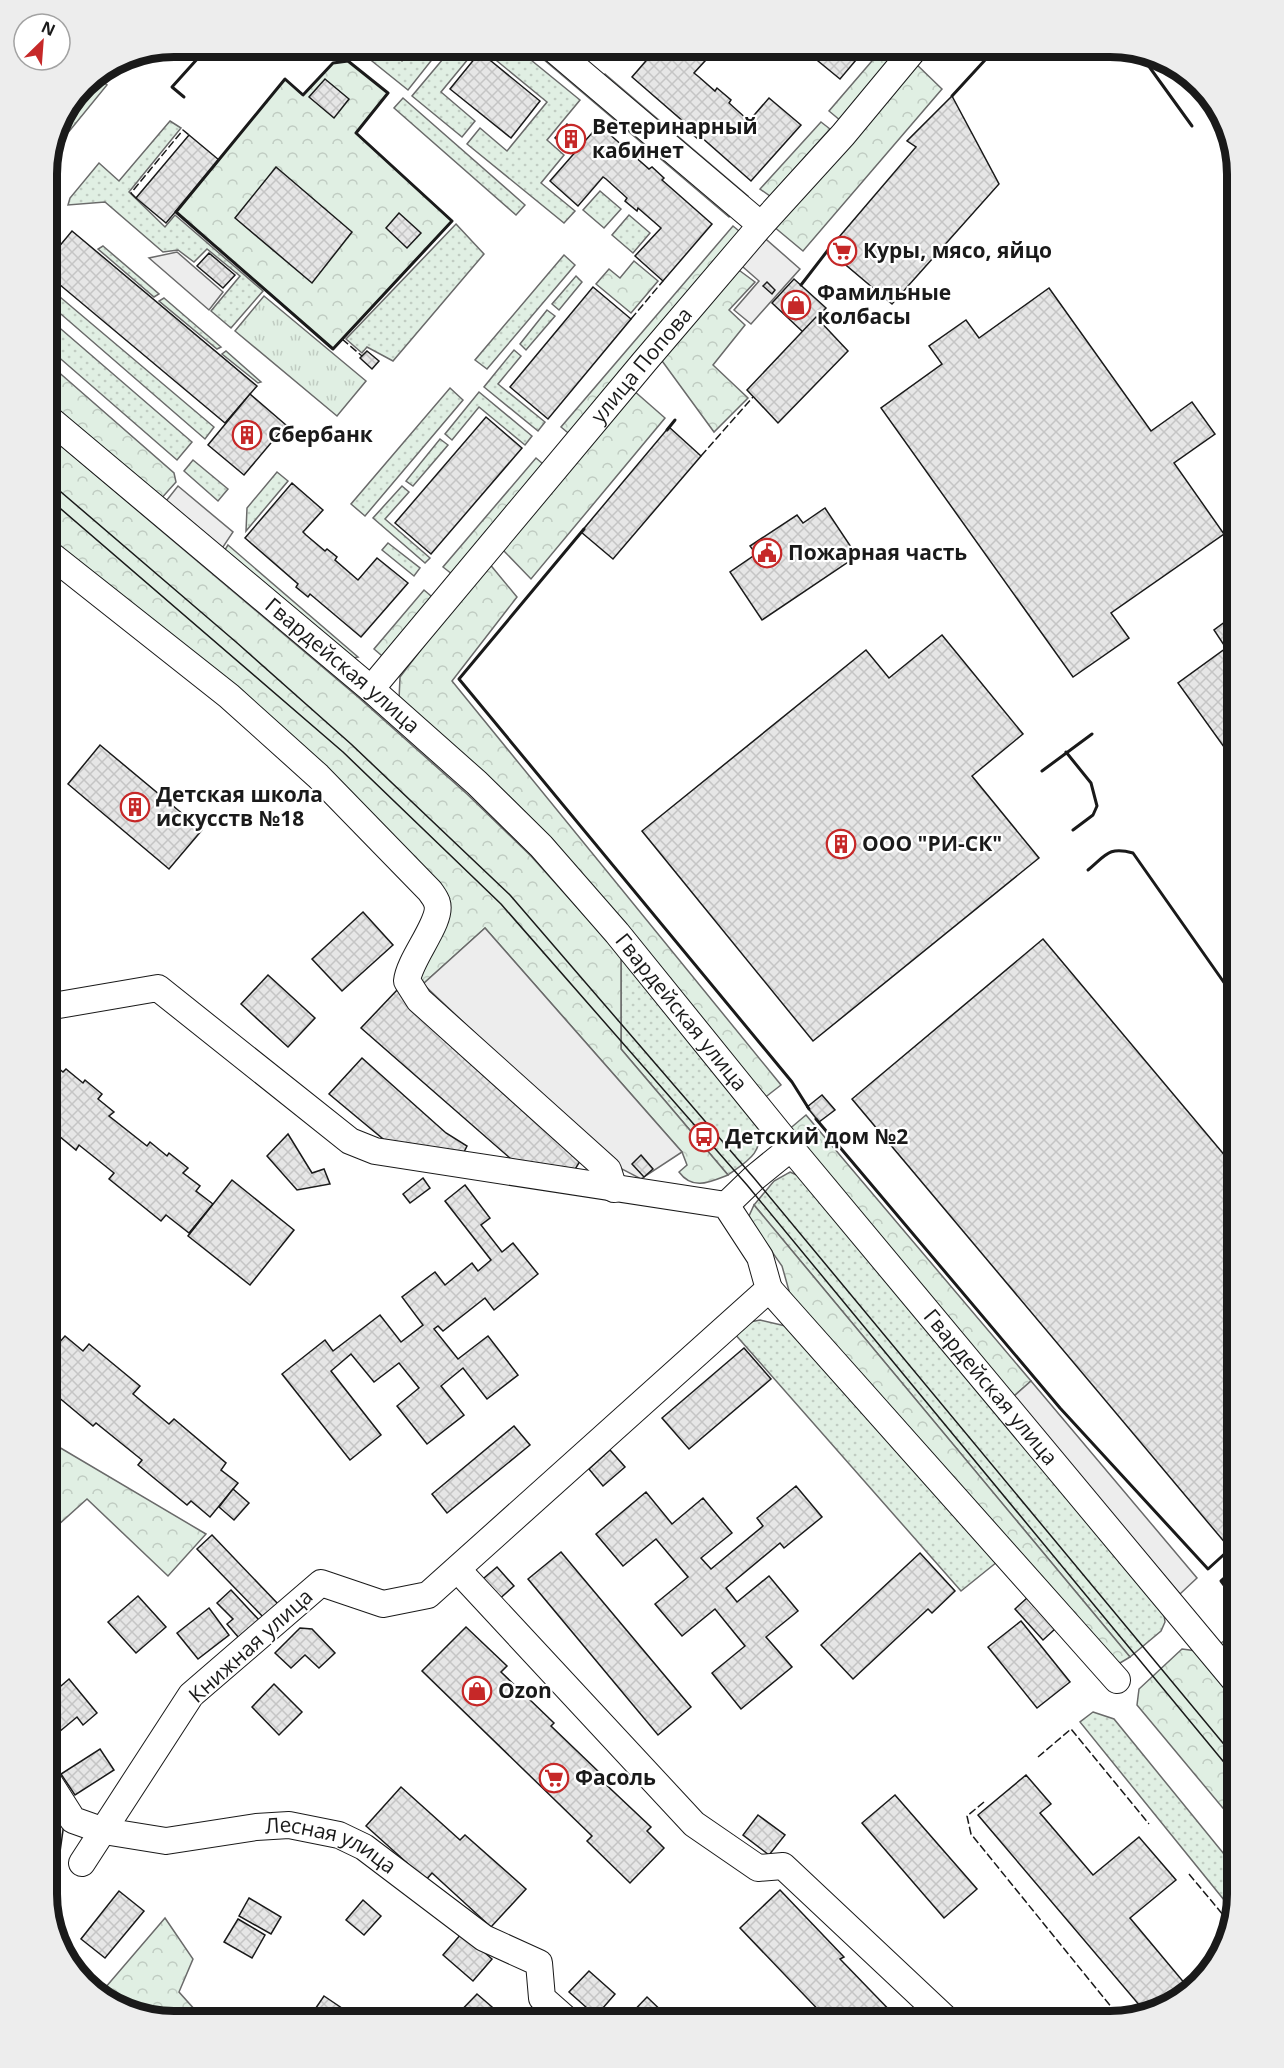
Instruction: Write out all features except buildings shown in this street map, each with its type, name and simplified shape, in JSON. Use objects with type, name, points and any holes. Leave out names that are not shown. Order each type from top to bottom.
[{"type":"street","points":[[563,57],[761,225]]},
{"type":"street","name":"улица Попова","points":[[371,689],[761,225],[843,135],[908,57]]},
{"type":"street","name":"Гвардейская улица","points":[[57,425],[371,689],[477,783],[541,846],[617,933],[791,1148],[1227,1670]]},
{"type":"street","points":[[57,560],[229,696],[318,776],[430,891],[438,904],[436,916],[408,970],[407,981],[419,999],[608,1170],[614,1189]]},
{"type":"street","points":[[57,1005],[158,988],[350,1142],[375,1151],[726,1205],[760,1257],[769,1289],[1117,1680]]},
{"type":"street","points":[[726,1205],[754,1178],[791,1148]]},
{"type":"street","points":[[769,1289],[458,1570],[694,1824],[758,1868],[783,1866],[937,2011]]},
{"type":"street","name":"Книжная улица","points":[[82,1863],[191,1695],[321,1583],[383,1604],[428,1595],[458,1570]]},
{"type":"street","name":"Лесная улица","points":[[57,1796],[73,1820],[104,1831],[166,1841],[256,1827],[290,1826],[339,1835],[364,1847],[484,1938],[539,1963],[542,1998],[557,2011]]},
{"type":"green space","points":[[367,57],[397,57],[402,61],[405,57],[434,57],[408,90]]},
{"type":"green space","points":[[445,57],[470,57],[441,92],[475,121],[462,137],[412,96]]},
{"type":"green space","points":[[492,57],[527,57],[580,100],[547,140],[564,155],[541,183],[575,211],[564,223],[467,144],[480,128],[507,151],[547,102]]},
{"type":"green space","points":[[541,57],[556,57],[735,210],[729,217]]},
{"type":"green space","points":[[875,57],[895,57],[841,121],[829,111]]},
{"type":"green space","points":[[348,61],[388,93],[356,133],[452,221],[333,349],[176,212],[285,79],[303,95],[333,63]]},
{"type":"green space","points":[[913,61],[942,89],[803,251],[773,226]]},
{"type":"green space","points":[[605,74],[748,196],[743,203],[600,80]]},
{"type":"green space","points":[[102,82],[107,85],[63,139],[73,116],[86,97]]},
{"type":"green space","points":[[403,98],[525,205],[516,215],[394,108]]},
{"type":"green space","points":[[170,121],[181,128],[129,192],[165,227],[175,215],[263,291],[231,328],[211,311],[240,276],[207,249],[194,262],[178,250],[163,252],[105,202],[68,205],[70,198],[99,163],[119,181]]},
{"type":"green space","points":[[821,122],[830,129],[770,196],[760,189]]},
{"type":"green space","points":[[600,191],[621,209],[604,228],[583,210]]},
{"type":"green space","points":[[629,215],[650,233],[633,253],[612,235]]},
{"type":"green space","points":[[456,224],[484,254],[393,361],[367,347],[362,353],[346,339]]},
{"type":"green space","points":[[733,226],[745,236],[573,437],[561,427]]},
{"type":"green space","points":[[103,246],[159,294],[154,297],[98,249]]},
{"type":"green space","points":[[564,255],[575,265],[487,369],[475,360]]},
{"type":"green space","points":[[634,261],[658,281],[631,313],[596,284],[609,269],[620,278]]},
{"type":"green space","points":[[732,265],[755,282],[729,310],[745,325],[713,365],[748,398],[714,432],[657,354]]},
{"type":"green space","points":[[576,276],[582,282],[559,310],[552,304]]},
{"type":"green space","points":[[57,294],[214,427],[205,439],[57,311]]},
{"type":"green space","points":[[264,296],[366,381],[337,416],[235,331]]},
{"type":"green space","points":[[164,298],[221,347],[217,349],[159,301]]},
{"type":"green space","points":[[547,310],[555,316],[526,350],[520,344]]},
{"type":"green space","points":[[57,326],[192,442],[177,460],[57,356]]},
{"type":"green space","points":[[514,350],[521,356],[498,384],[545,422],[538,431],[484,387]]},
{"type":"green space","points":[[226,351],[261,382],[258,383],[222,354]]},
{"type":"green space","points":[[57,371],[174,473],[176,482],[159,501],[57,414]]},
{"type":"green space","points":[[450,388],[463,400],[365,516],[351,504]]},
{"type":"green space","points":[[633,390],[665,418],[531,579],[503,550]]},
{"type":"green space","points":[[479,392],[532,436],[525,445],[479,407],[452,440],[445,434]]},
{"type":"green space","points":[[440,439],[448,445],[413,486],[406,481]]},
{"type":"green space","points":[[57,442],[358,697],[467,794],[531,856],[621,956],[621,1049],[728,1175],[702,1183],[684,1178],[679,1172],[687,1165],[682,1152],[485,928],[423,984],[415,970],[445,903],[57,549]]},
{"type":"green space","points":[[536,458],[549,469],[457,578],[443,567]]},
{"type":"green space","points":[[193,460],[228,489],[218,501],[184,471]]},
{"type":"green space","points":[[277,472],[288,481],[246,531],[247,508]]},
{"type":"green space","points":[[402,486],[409,492],[385,519],[430,558],[425,563],[373,518]]},
{"type":"green space","points":[[388,543],[420,568],[414,576],[382,550]]},
{"type":"green space","points":[[228,545],[358,657],[347,659],[221,556]]},
{"type":"green space","points":[[488,562],[517,597],[452,681],[781,1085],[763,1099],[552,839],[486,774],[411,717],[399,700],[400,677]]},
{"type":"green space","points":[[424,590],[438,602],[388,661],[374,649]]},
{"type":"green space","points":[[621,956],[760,1126],[759,1143],[753,1155],[728,1175],[621,1049]]},
{"type":"green space","points":[[806,1115],[1031,1381],[1013,1397],[787,1131]]},
{"type":"green space","points":[[790,1172],[799,1176],[1164,1615],[1165,1622],[1161,1631],[1130,1657],[754,1205],[774,1181]]},
{"type":"green space","points":[[754,1205],[1130,1657],[1120,1663],[1105,1652],[793,1305],[782,1266],[749,1216]]},
{"type":"green space","points":[[760,1320],[794,1328],[997,1562],[961,1591],[734,1333],[745,1323]]},
{"type":"green space","points":[[57,1446],[206,1534],[168,1576],[87,1499],[57,1526]]},
{"type":"green space","points":[[1227,1638],[1227,1653],[1220,1644]]},
{"type":"green space","points":[[1182,1649],[1197,1651],[1227,1688],[1227,1813],[1137,1705],[1139,1689]]},
{"type":"green space","points":[[1093,1712],[1114,1719],[1227,1858],[1226,1903],[1080,1722]]},
{"type":"green space","points":[[165,1918],[193,1959],[179,1992],[196,2011],[151,2009],[122,1999],[105,1988]]},
{"type":"shaded area","points":[[759,233],[800,269],[751,324],[734,310],[759,281],[735,260]]},
{"type":"shaded area","points":[[177,252],[223,292],[209,310],[149,258]]},
{"type":"shaded area","points":[[178,486],[233,532],[219,553],[163,505]]},
{"type":"shaded area","points":[[485,928],[682,1152],[641,1179],[616,1166],[423,984]]},
{"type":"shaded area","points":[[1031,1381],[1197,1578],[1180,1594],[1013,1397]]},
{"type":"tram line","points":[[57,489],[351,744],[510,895],[754,1178],[1227,1748]]},
{"type":"tram line","points":[[57,506],[343,752],[501,904],[747,1185],[1227,1766]]},
{"type":"fence","points":[[136,198],[131,193],[183,130],[189,135]]},
{"type":"fence","points":[[631,319],[663,281]]},
{"type":"fence","points":[[342,339],[362,356]]},
{"type":"fence","points":[[701,456],[753,397]]},
{"type":"fence","points":[[1038,1757],[1071,1729],[1149,1824]]},
{"type":"fence","points":[[984,1802],[967,1816],[971,1834],[1115,2011]]},
{"type":"fence","points":[[1189,1874],[1224,1917]]},
{"type":"wall","points":[[184,97],[172,87],[199,57]]},
{"type":"wall","points":[[952,96],[988,57]]},
{"type":"wall","points":[[348,61],[388,93],[356,133],[452,221],[333,349],[176,212],[285,79],[303,95],[333,63],[348,61]]},
{"type":"wall","points":[[1146,63],[1192,126]]},
{"type":"wall","points":[[801,285],[828,250]]},
{"type":"wall","points":[[667,430],[675,420]]},
{"type":"wall","points":[[584,529],[459,679],[792,1082],[809,1109]]},
{"type":"wall","points":[[1042,771],[1092,734]]},
{"type":"wall","points":[[1066,752],[1091,783],[1097,806],[1093,815],[1073,830]]},
{"type":"wall","points":[[1088,870],[1113,851],[1133,853],[1227,987]]},
{"type":"wall","points":[[816,1119],[1060,1408],[1208,1569],[1227,1552]]},
{"type":"wall","points":[[1227,1576],[1221,1581],[1227,1589]]},
{"type":"place","name":"Ветеринарный кабинет","points":[[571,139]]},
{"type":"place","name":"Куры, мясо, яйцо","points":[[842,251]]},
{"type":"place","name":"Фамильные колбасы","points":[[796,305]]},
{"type":"place","name":"Сбербанк","points":[[247,435]]},
{"type":"place","name":"Пожарная часть","points":[[767,553]]},
{"type":"place","name":"Детская школа искусств №18","points":[[135,807]]},
{"type":"place","name":"ООО \"РИ-СК\"","points":[[841,844]]},
{"type":"place","name":"Детский дом №2","points":[[704,1137]]},
{"type":"place","name":"Ozon","points":[[477,1691]]},
{"type":"place","name":"Фасоль","points":[[554,1778]]}]
